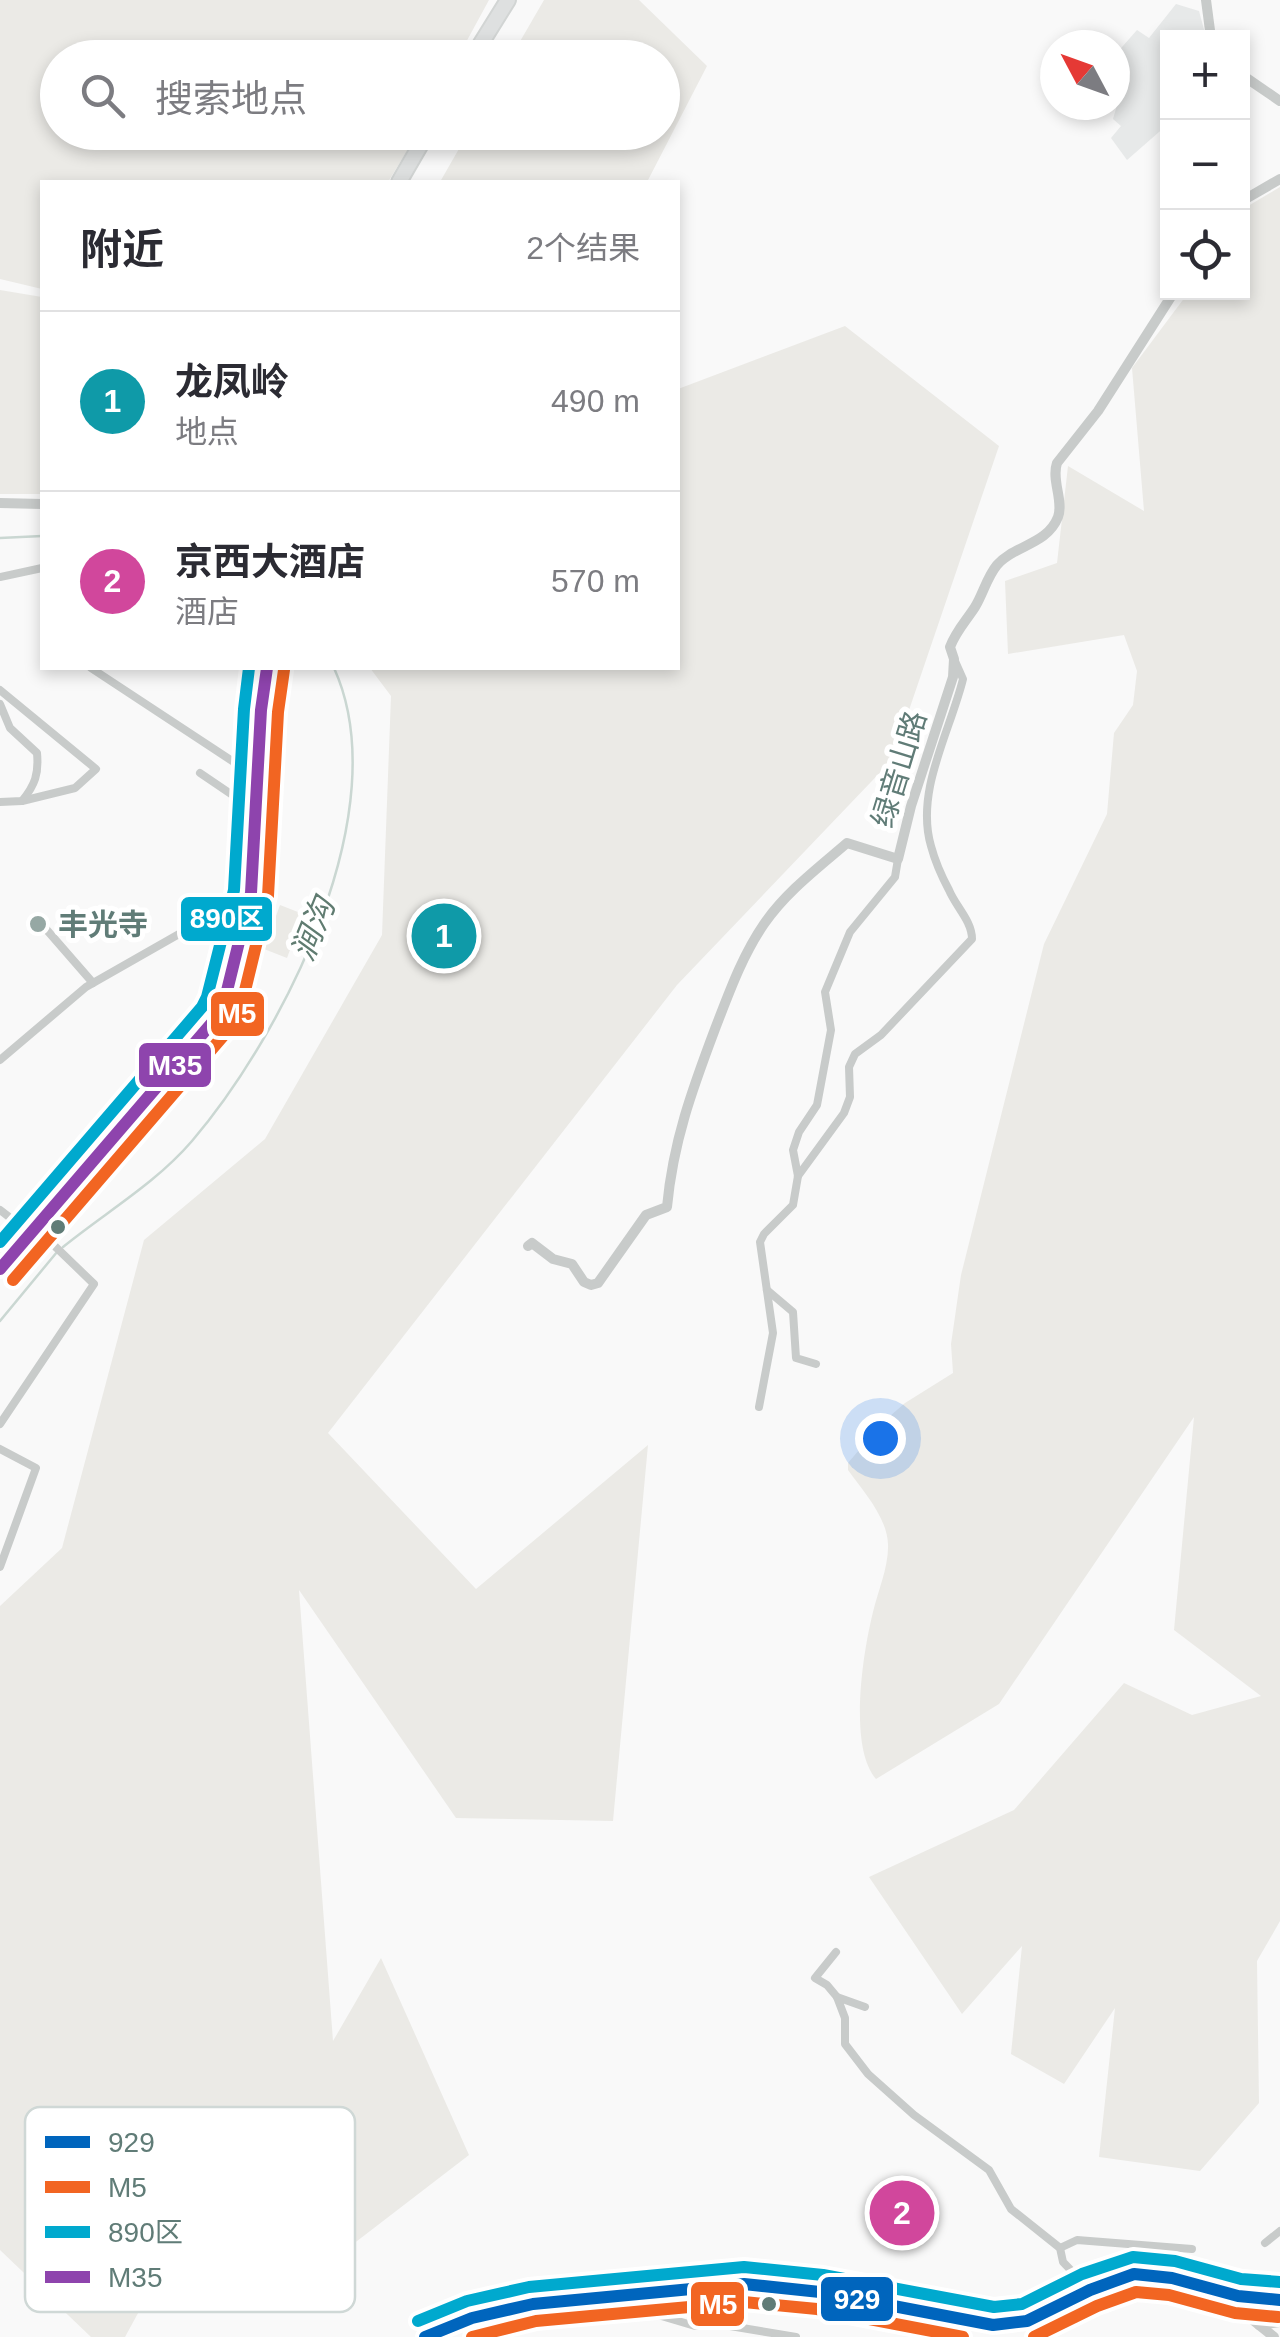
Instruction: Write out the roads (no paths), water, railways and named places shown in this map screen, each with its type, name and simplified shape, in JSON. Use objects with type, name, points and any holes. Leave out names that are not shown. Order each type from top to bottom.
[{"type":"highway","points":[[483,40],[508,0]]},
{"type":"highway","points":[[400,180],[418,150]]},
{"type":"highway","points":[[0,1269],[217,1016],[232,980],[251,893],[267,670]]},
{"type":"main road","points":[[425,2337],[499,2311],[731,2285],[820,2292],[993,2325],[1027,2321],[1090,2290],[1134,2274],[1150,2274],[1238,2296],[1280,2300]]},
{"type":"street","points":[[1206,0],[1210,30]]},
{"type":"street","points":[[1250,80],[1280,101]]},
{"type":"street","points":[[1250,196],[1280,178]]},
{"type":"street","name":"绿音山路","points":[[528,1246],[532,1242],[553,1259],[572,1264],[591,1286],[598,1283],[646,1215],[667,1207],[684,1109],[735,976],[764,924],[794,890],[847,844],[898,859],[910,806],[953,677],[950,647],[956,632],[974,609],[998,565],[1034,544],[1060,514],[1054,472],[1057,463],[1098,411],[1169,300]]},
{"type":"street","points":[[0,503],[40,504]]},
{"type":"street","points":[[0,577],[40,568]]},
{"type":"street","points":[[758,1408],[773,1333],[760,1242],[792,1205],[798,1176],[844,1113],[850,1097],[849,1067],[855,1054],[880,1035],[972,939],[972,929],[930,846],[926,817],[928,791],[963,678],[954,658]]},
{"type":"street","points":[[94,670],[258,778]]},
{"type":"street","points":[[0,690],[96,769],[75,788],[22,801],[0,802]]},
{"type":"street","points":[[0,704],[10,728],[38,753],[34,785],[22,801]]},
{"type":"street","points":[[200,773],[256,811]]},
{"type":"street","points":[[798,1176],[792,1150],[817,1105],[830,1030],[825,992],[850,932],[895,877],[898,859]]},
{"type":"street","points":[[0,1060],[93,983],[251,893]]},
{"type":"street","points":[[46,930],[93,983]]},
{"type":"street","points":[[0,1210],[51,1240],[94,1284],[0,1424]]},
{"type":"street","points":[[767,1290],[793,1312],[796,1358],[816,1364]]},
{"type":"street","points":[[0,1449],[36,1468],[0,1567]]},
{"type":"street","points":[[836,1952],[815,1978],[836,1998],[844,2018],[845,2044],[868,2074],[914,2115],[989,2170],[1012,2209],[1060,2248],[1062,2262],[1090,2290]]},
{"type":"street","points":[[836,1998],[865,2007]]},
{"type":"street","points":[[1264,2243],[1280,2231]]},
{"type":"street","points":[[1060,2248],[1077,2240],[1192,2249]]},
{"type":"street","points":[[724,2325],[731,2312],[731,2285]]},
{"type":"street","points":[[625,2294],[631,2306],[660,2318],[695,2326],[724,2325],[796,2337]]},
{"type":"street","points":[[1238,2296],[1243,2312],[1274,2337]]},
{"type":"street","points":[[1259,2325],[1280,2322]]},
{"type":"waterway","name":"涧沟","points":[[0,538],[40,536]]},
{"type":"waterway","name":"涧沟","points":[[63,1247],[146,1184],[192,1141],[262,1041],[294,981],[322,917],[341,851],[352,786],[350,724],[335,670]]},
{"type":"waterway","name":"涧沟","points":[[0,1321],[57,1252]]},
{"type":"place","name":"丰光寺","points":[[38,924]]},
{"type":"place","name":"龙凤岭","points":[[444,936]]},
{"type":"place","name":"京西大酒店","points":[[902,2213]]}]
